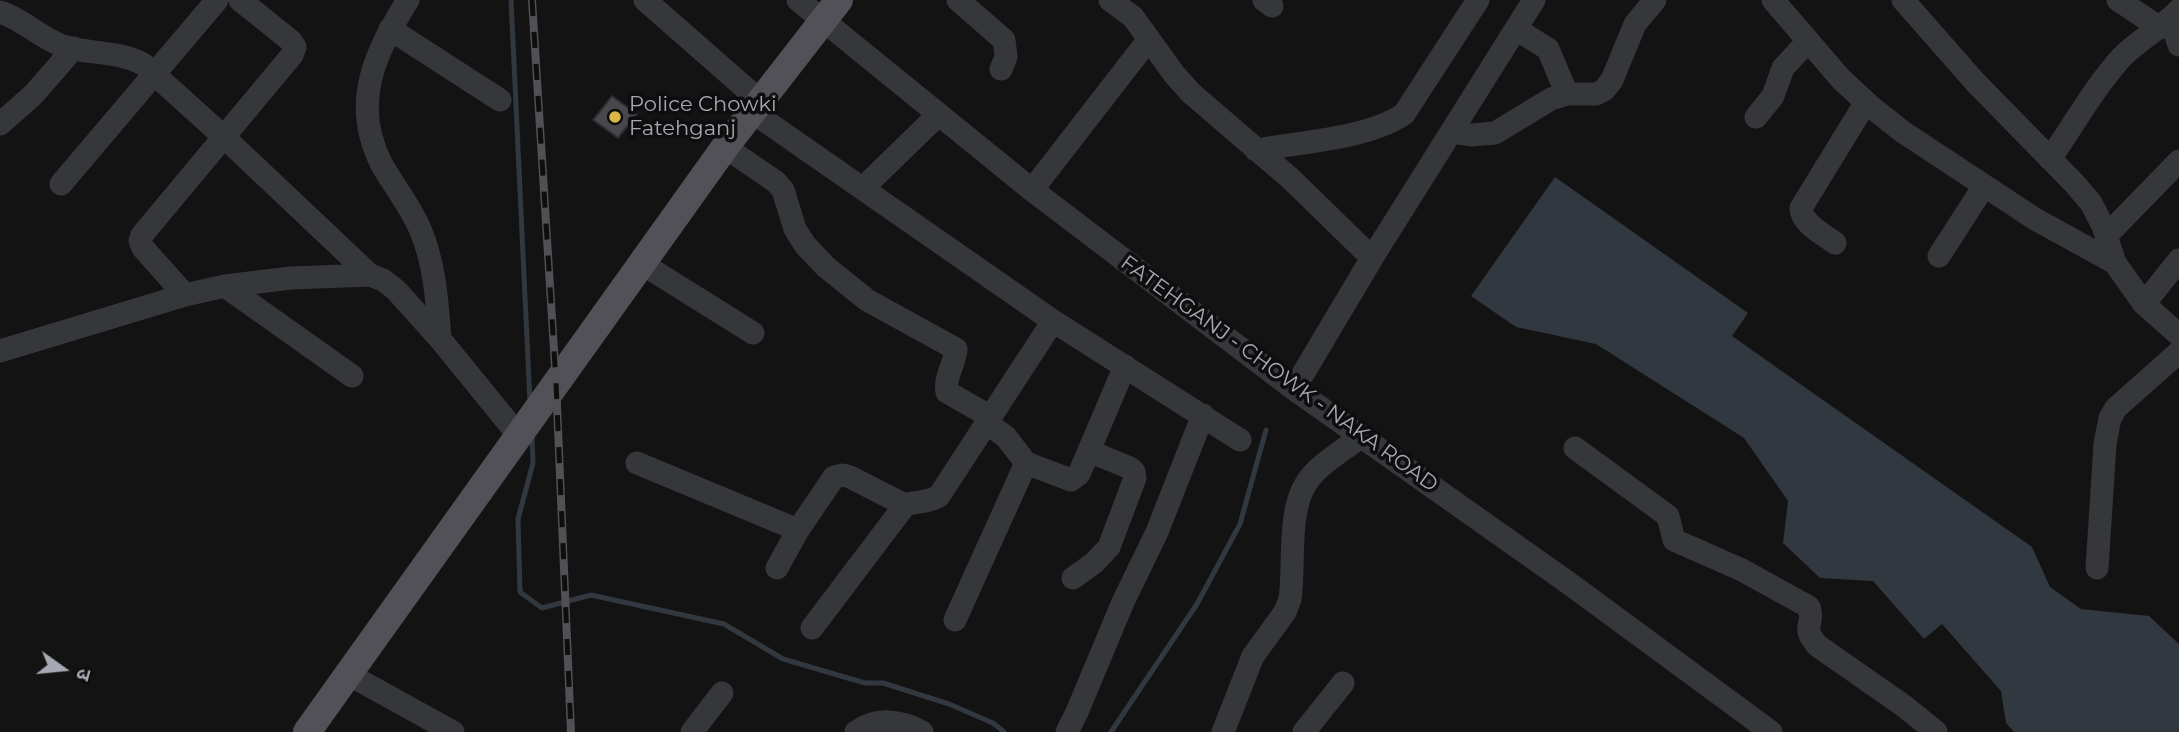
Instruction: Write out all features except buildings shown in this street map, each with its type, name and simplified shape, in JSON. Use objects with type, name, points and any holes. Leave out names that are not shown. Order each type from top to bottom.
[{"type":"main road","points":[[307,732],[725,147],[831,10]]},
{"type":"street","points":[[61,184],[217,0]]},
{"type":"street","points":[[185,295],[140,242],[142,235],[292,55],[295,47],[240,0]]},
{"type":"street","points":[[645,0],[755,106],[863,188],[1053,321],[1240,440]]},
{"type":"street","name":"FATEHGANJ - CHOWK - NAKA ROAD","points":[[798,0],[831,10],[938,115],[1032,190],[1294,389],[1570,584],[1771,732]]},
{"type":"street","points":[[958,0],[1004,40],[1006,57],[1001,69]]},
{"type":"street","points":[[1110,0],[1139,8],[1149,39],[1191,93],[1291,179],[1372,258]]},
{"type":"street","points":[[1256,150],[1372,130],[1391,123],[1404,114],[1478,0]]},
{"type":"street","points":[[1294,389],[1372,258],[1534,0]]},
{"type":"street","points":[[1452,132],[1471,135],[1495,133],[1530,110],[1567,94],[1596,94],[1604,90],[1612,80],[1635,24],[1655,0]]},
{"type":"street","points":[[1773,0],[1866,102],[1903,132],[2035,219],[2115,262]]},
{"type":"street","points":[[1903,0],[1976,83],[2091,203],[2115,262],[2144,304],[2179,335]]},
{"type":"street","points":[[2118,0],[2169,19],[2179,45]]},
{"type":"street","points":[[405,1],[379,50],[368,90],[372,137],[381,163],[419,226],[428,250],[435,281],[440,339]]},
{"type":"street","points":[[0,12],[14,16],[47,39],[74,48],[128,56],[143,64],[370,275],[383,280],[396,290],[440,339],[528,423]]},
{"type":"street","points":[[2050,159],[2114,66],[2130,49],[2169,19]]},
{"type":"street","points":[[390,29],[500,100]]},
{"type":"street","points":[[1516,29],[1548,49],[1567,94]]},
{"type":"street","points":[[1032,190],[1149,39]]},
{"type":"street","points":[[1756,117],[1773,96],[1783,68],[1808,41]]},
{"type":"street","points":[[0,124],[33,95],[74,48]]},
{"type":"street","points":[[1835,243],[1800,214],[1801,208],[1866,102]]},
{"type":"street","points":[[863,188],[938,115]]},
{"type":"street","points":[[725,147],[776,182],[783,190],[795,229],[826,267],[867,300],[956,349],[945,385],[947,392],[988,420],[1006,437],[1026,463],[1071,480],[1079,474],[1125,366]]},
{"type":"street","points":[[2106,236],[2179,161]]},
{"type":"street","points":[[1939,256],[1984,186]]},
{"type":"street","points":[[2144,304],[2179,260]]},
{"type":"street","points":[[641,264],[753,333]]},
{"type":"street","points":[[0,351],[185,295],[225,286],[291,278],[370,275]]},
{"type":"street","points":[[225,286],[352,376]]},
{"type":"street","points":[[812,628],[905,505],[930,502],[939,496],[1053,321]]},
{"type":"street","points":[[2096,568],[2105,444],[2110,418],[2116,408],[2179,352]]},
{"type":"street","points":[[1067,732],[1123,602],[1157,532],[1203,415]]},
{"type":"street","points":[[1223,732],[1253,656],[1285,612],[1290,599],[1295,514],[1305,484],[1314,473],[1360,438]]},
{"type":"street","points":[[1575,448],[1668,516],[1674,540],[1742,570],[1809,607],[1811,612],[1807,629],[1818,646],[1904,706],[1936,732]]},
{"type":"street","points":[[1073,578],[1094,563],[1109,547],[1135,478],[1130,468],[1089,451]]},
{"type":"street","points":[[637,463],[798,530]]},
{"type":"street","points":[[955,620],[1026,463]]},
{"type":"street","points":[[776,568],[827,484],[834,477],[843,475],[905,505]]},
{"type":"street","points":[[348,674],[453,732]]},
{"type":"street","points":[[1304,732],[1343,682]]},
{"type":"street","points":[[692,732],[722,693]]},
{"type":"street","points":[[856,732],[869,724],[892,722],[922,732]]},
{"type":"shaded area","points":[[1555,177],[1748,313],[1732,336],[2032,547],[2050,587],[2081,609],[2149,616],[2179,644],[2179,732],[2014,732],[2006,723],[2001,691],[1942,624],[1924,639],[1873,581],[1820,578],[1783,543],[1788,501],[1744,438],[1596,344],[1516,327],[1471,296]]},
{"type":"waterway","points":[[511,0],[530,402]]},
{"type":"waterway","points":[[1111,732],[1197,604],[1240,524],[1266,430]]},
{"type":"waterway","points":[[532,437],[533,463],[518,519],[520,592],[542,608],[591,595],[724,624],[783,659],[865,683],[883,683],[949,704],[993,723],[1004,732]]},
{"type":"railway","points":[[532,0],[556,382],[571,732]]},
{"type":"place","name":"Police Chowki Fatehganj","points":[[615,117]]}]
